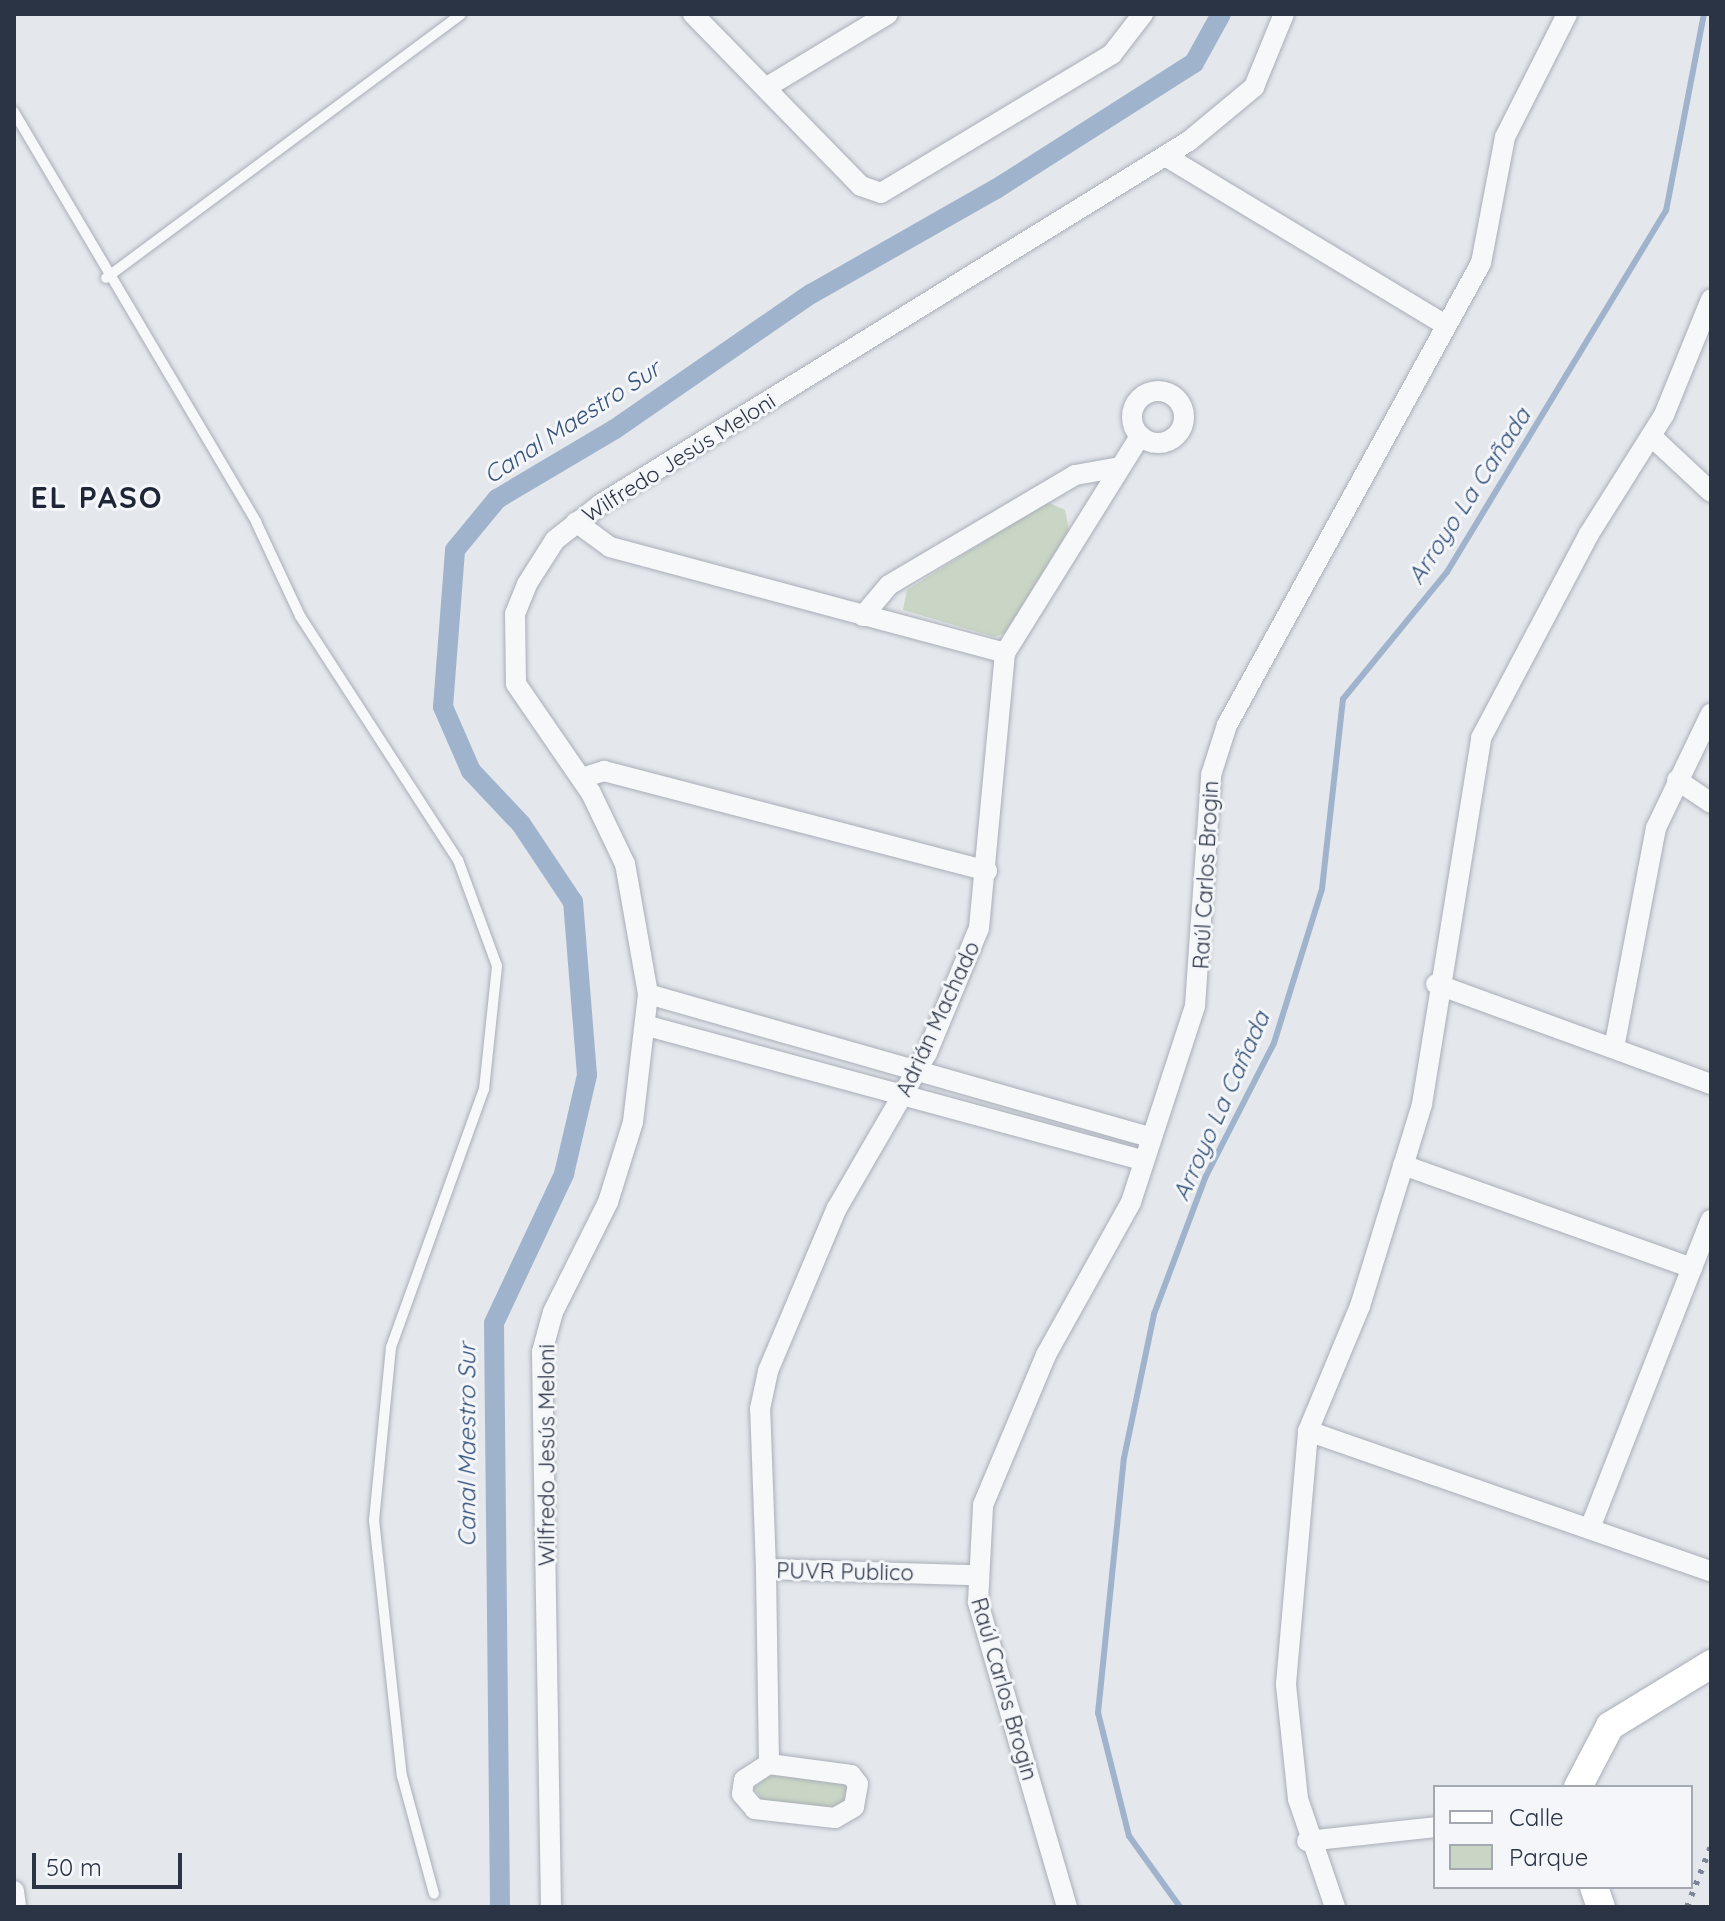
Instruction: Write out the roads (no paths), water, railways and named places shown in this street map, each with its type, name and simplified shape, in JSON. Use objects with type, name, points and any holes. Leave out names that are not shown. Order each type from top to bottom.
[{"type":"main road","points":[[1579,1785],[1610,1726],[1711,1664]]},
{"type":"street","points":[[693,14],[861,186],[881,193],[1112,54],[1143,14]]},
{"type":"street","points":[[767,87],[888,14]]},
{"type":"street","name":"Wilfredo Jesús Meloni","points":[[551,1907],[542,1352],[553,1312],[608,1202],[636,1112],[648,1026],[648,994],[632,888],[582,778],[527,708],[513,665],[515,614],[527,584],[576,522],[1167,157],[1254,87],[1284,14]]},
{"type":"street","name":"Raúl Carlos Brogin","points":[[1067,1907],[974,1575],[983,1505],[1001,1454],[1046,1355],[1122,1221],[1202,975],[1216,753],[1259,656],[1488,247],[1500,154],[1567,14]]},
{"type":"street","points":[[1167,157],[1444,324]]},
{"type":"street","points":[[1335,1907],[1307,1841],[1286,1684],[1308,1431],[1360,1306],[1427,1076],[1436,984],[1481,738],[1581,548],[1651,436],[1711,299]]},
{"type":"street","name":"Adrián Machado","points":[[766,1569],[760,1409],[768,1371],[837,1208],[918,1071],[972,951],[987,871],[1005,653],[1114,468],[1140,436]]},
{"type":"street","points":[[1651,436],[1711,492]]},
{"type":"street","points":[[863,616],[877,594],[915,569],[1075,475],[1114,468]]},
{"type":"street","points":[[576,522],[610,547],[1005,653]]},
{"type":"street","points":[[1614,1048],[1656,828],[1711,713]]},
{"type":"street","points":[[582,778],[604,771],[987,871]]},
{"type":"street","points":[[1677,780],[1711,803]]},
{"type":"street","points":[[1436,984],[1711,1084]]},
{"type":"street","points":[[648,994],[1149,1137]]},
{"type":"street","points":[[648,1026],[906,1092],[1142,1160]]},
{"type":"street","points":[[1403,1165],[1692,1268]]},
{"type":"street","points":[[1590,1528],[1711,1220]]},
{"type":"street","points":[[1308,1431],[1711,1571]]},
{"type":"street","name":"PUVR Publico","points":[[769,1764],[766,1569],[974,1575]]},
{"type":"street","points":[[769,1764],[851,1775],[858,1784],[854,1807],[835,1818],[755,1809],[742,1794],[744,1780],[769,1764]]},
{"type":"street","points":[[1307,1841],[1433,1827]]},
{"type":"street","points":[[14,1891],[16,1907]]},
{"type":"lane","points":[[106,278],[461,14]]},
{"type":"lane","points":[[14,112],[106,278],[256,522],[300,616],[458,860],[497,966],[484,1089],[391,1347],[374,1520],[402,1776],[434,1894]]},
{"type":"waterway","name":"Canal Maestro Sur","points":[[500,1907],[494,1323],[564,1174],[587,1075],[573,902],[521,824],[471,771],[443,707],[455,550],[497,499],[615,429],[811,294],[996,189],[1194,63],[1221,14]]},
{"type":"waterway","name":"Arroyo La Cañada","points":[[1180,1907],[1129,1836],[1098,1713],[1124,1458],[1154,1314],[1206,1176],[1274,1043],[1322,889],[1343,699],[1447,572],[1666,211],[1704,14]]},
{"type":"railway","points":[[1687,1907],[1711,1846]]},
{"type":"district","name":"EL PASO","points":[[97,497]]}]
